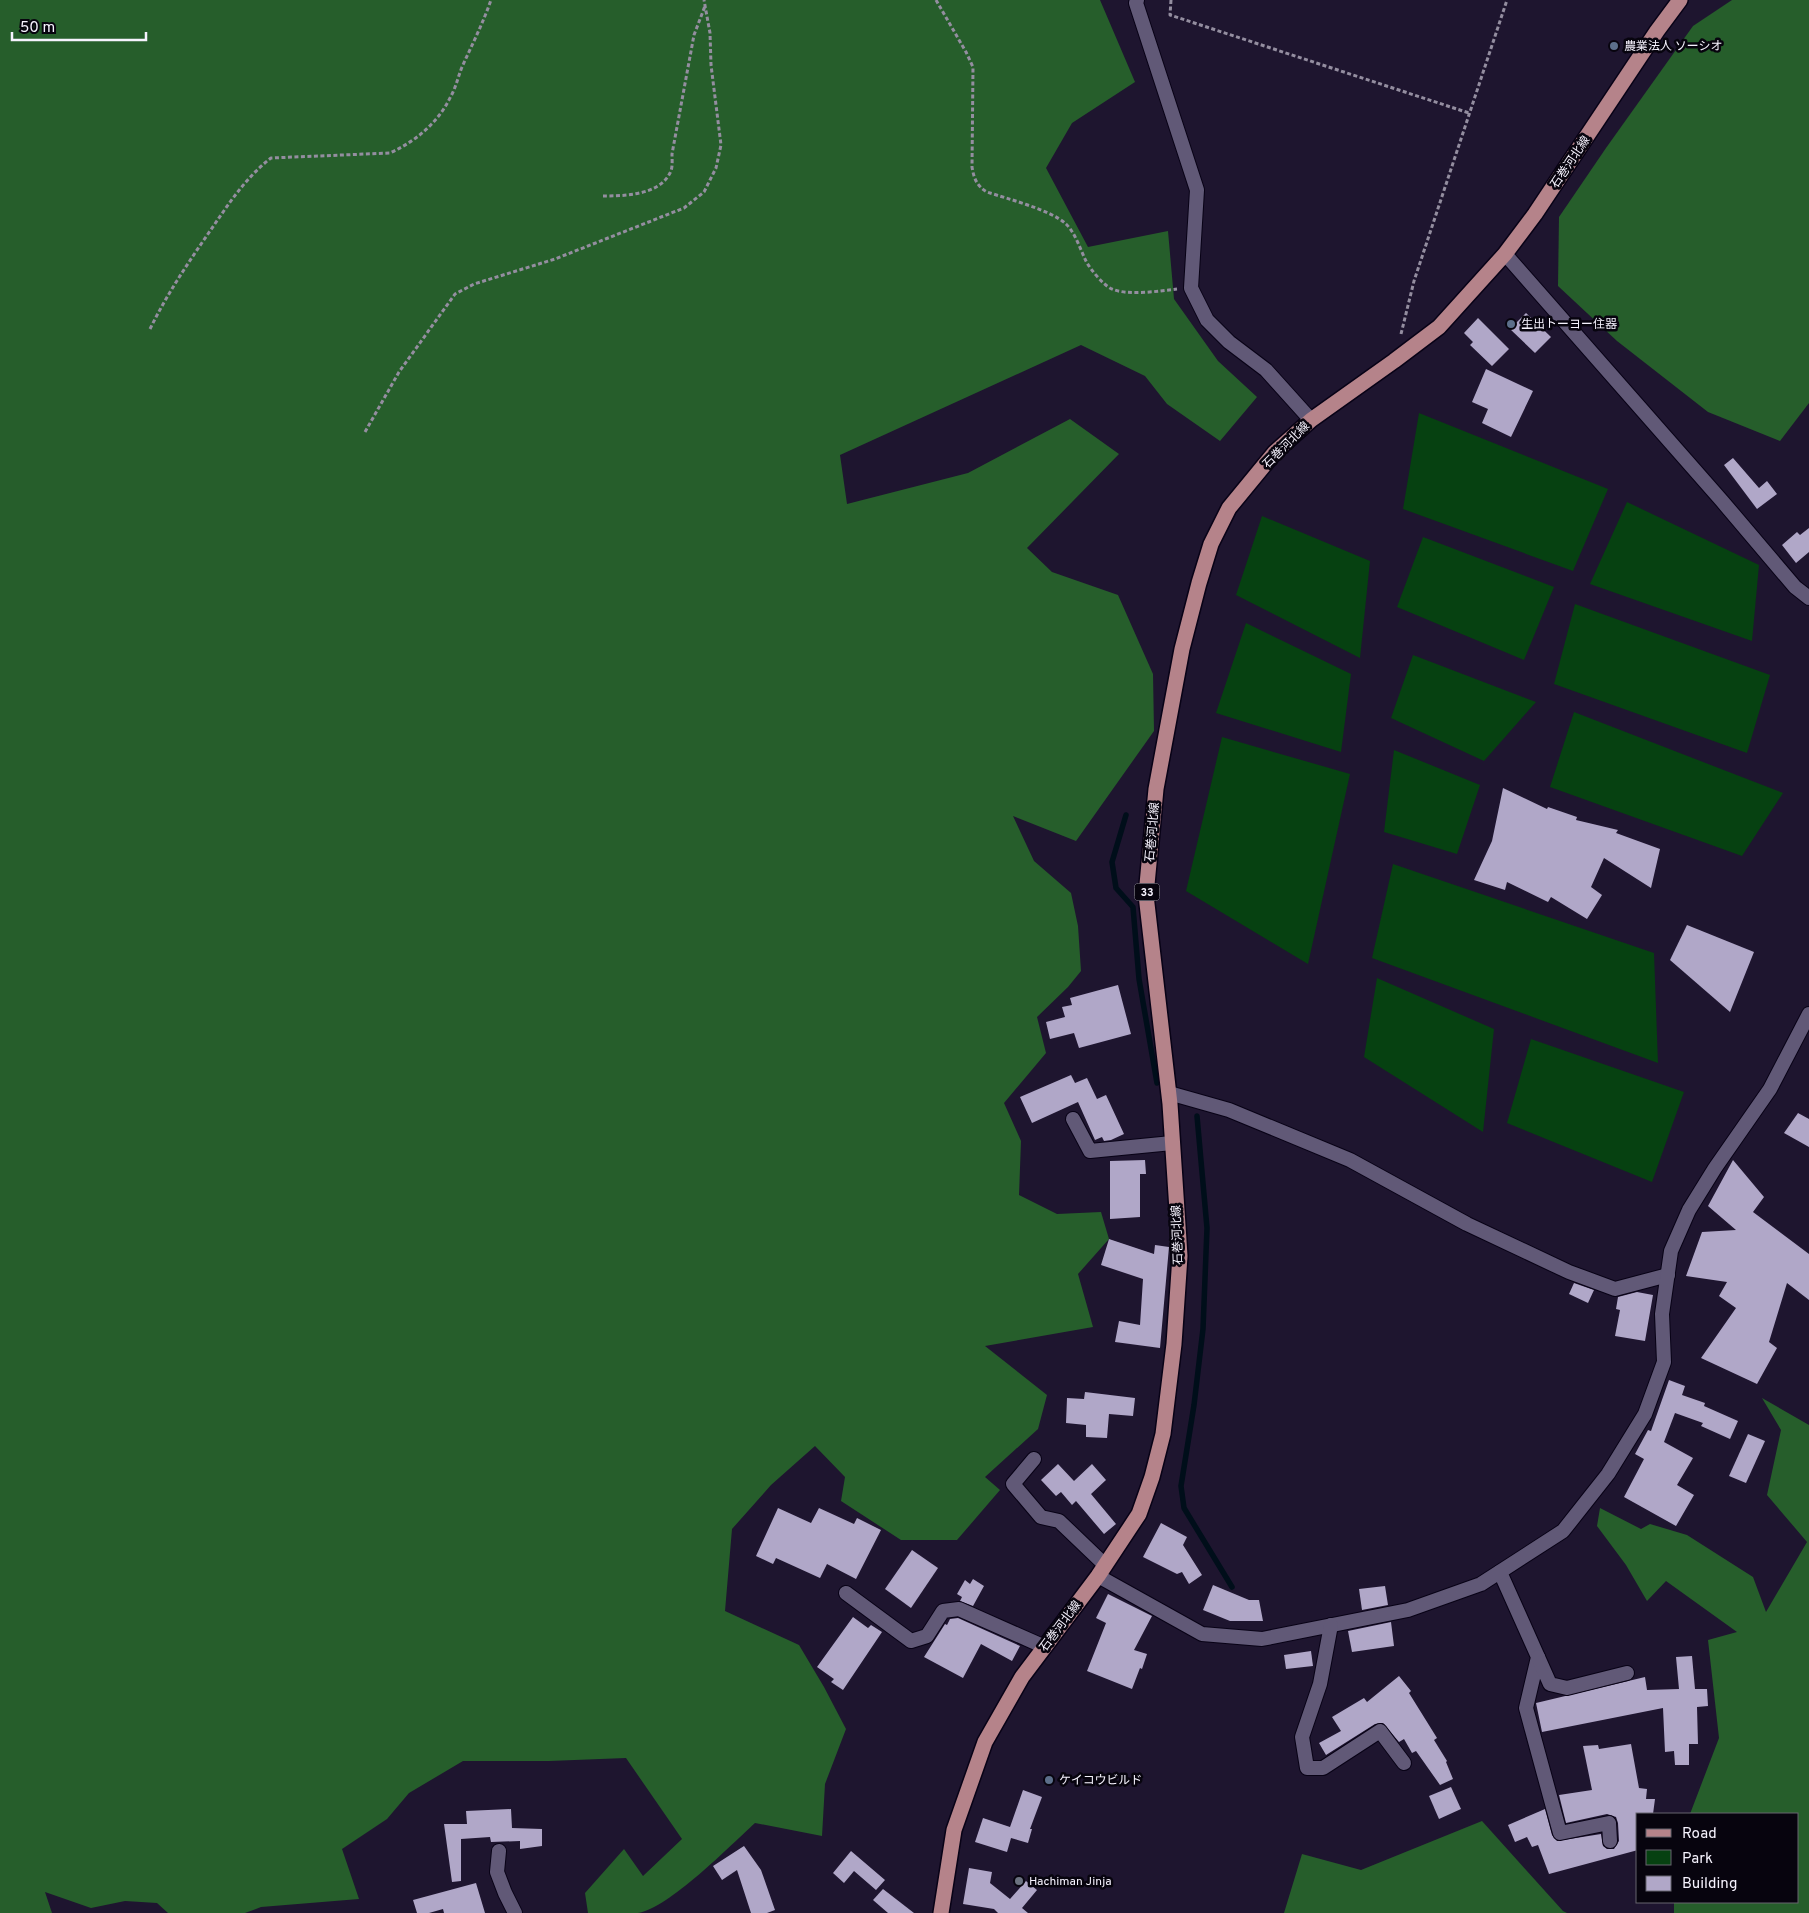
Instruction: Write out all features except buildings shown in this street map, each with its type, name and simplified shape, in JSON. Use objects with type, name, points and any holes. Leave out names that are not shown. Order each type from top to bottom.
[{"type":"main road","name":"石巻河北線","points":[[941,1913],[954,1830],[985,1742],[1022,1677],[1101,1570],[1139,1514],[1152,1477],[1163,1434],[1174,1344],[1180,1256],[1169,1093],[1146,895],[1156,789],[1182,649],[1211,544],[1229,508],[1275,452],[1312,420],[1438,327],[1505,254],[1535,214],[1680,0]]},
{"type":"street","points":[[1137,0],[1170,110],[1197,190],[1191,288],[1207,320],[1229,342],[1266,370],[1312,420]]},
{"type":"street","points":[[1505,254],[1716,493],[1795,587],[1809,598]]},
{"type":"street","points":[[1034,1459],[1013,1484],[1041,1517],[1059,1521],[1101,1570],[1202,1634],[1262,1639],[1408,1610],[1481,1584],[1563,1531],[1608,1474],[1646,1414],[1664,1362],[1662,1314],[1671,1251],[1689,1210],[1715,1168],[1770,1089],[1809,1014]]},
{"type":"street","points":[[1169,1093],[1229,1110],[1350,1160],[1467,1224],[1569,1272],[1615,1289],[1668,1275]]},
{"type":"street","points":[[1073,1119],[1090,1151],[1172,1143]]},
{"type":"street","points":[[1500,1572],[1550,1684],[1567,1688],[1627,1674]]},
{"type":"street","points":[[846,1593],[911,1641],[927,1636],[943,1611],[959,1609],[1045,1647]]},
{"type":"street","points":[[1331,1625],[1320,1684],[1302,1737],[1307,1768],[1323,1768],[1380,1731],[1404,1763]]},
{"type":"street","points":[[1538,1657],[1526,1708],[1560,1832],[1609,1823],[1610,1841]]},
{"type":"street","points":[[499,1851],[497,1872],[515,1913]]},
{"type":"path","points":[[150,329],[164,300],[182,270],[235,194],[271,158],[390,153],[422,135],[452,95],[491,0]]},
{"type":"path","points":[[365,432],[398,372],[454,294],[474,284],[554,259],[684,208],[704,192],[716,168],[721,145],[711,65],[710,33],[704,0]]},
{"type":"path","points":[[936,0],[973,67],[972,167],[974,178],[980,187],[988,192],[1047,213],[1066,224],[1078,242],[1087,263],[1111,289],[1136,292],[1191,288]]},
{"type":"path","points":[[1172,0],[1170,15],[1469,113]]},
{"type":"path","points":[[1394,361],[1414,281],[1507,0]]},
{"type":"path","points":[[603,196],[622,196],[650,190],[663,183],[671,171],[672,154],[694,35],[705,6]]},
{"type":"green space","points":[[0,0],[1100,0],[1135,82],[1072,123],[1046,168],[1088,247],[1168,231],[1174,299],[1218,361],[1257,397],[1220,441],[1167,404],[1145,376],[1081,345],[840,455],[847,504],[968,473],[1070,419],[1119,454],[1027,548],[1052,572],[1118,595],[1153,674],[1154,731],[1076,841],[1013,816],[1034,861],[1071,893],[1078,926],[1081,971],[1068,987],[1037,1017],[1046,1053],[1004,1103],[1021,1141],[1019,1195],[1057,1214],[1101,1212],[1109,1239],[1078,1274],[1093,1327],[985,1346],[1047,1395],[1038,1429],[985,1477],[1000,1490],[957,1540],[901,1540],[841,1501],[845,1477],[815,1446],[771,1485],[732,1529],[725,1611],[799,1645],[846,1729],[825,1784],[822,1836],[755,1823],[716,1860],[682,1888],[651,1909],[638,1913],[588,1913],[585,1893],[624,1849],[643,1876],[682,1839],[626,1758],[549,1761],[463,1761],[409,1793],[387,1819],[342,1849],[359,1899],[261,1907],[245,1913],[168,1913],[157,1903],[125,1901],[91,1908],[45,1892],[52,1913],[0,1913]]},
{"type":"green space","points":[[1732,0],[1809,0],[1809,403],[1780,441],[1708,412],[1617,341],[1558,286],[1559,217],[1693,26]]},
{"type":"green space","points":[[1419,413],[1608,489],[1573,571],[1403,509]]},
{"type":"green space","points":[[1627,502],[1759,565],[1752,641],[1590,584]]},
{"type":"green space","points":[[1262,516],[1370,561],[1360,658],[1236,595]]},
{"type":"green space","points":[[1423,537],[1554,587],[1524,660],[1397,607]]},
{"type":"green space","points":[[1575,604],[1770,675],[1747,753],[1554,684]]},
{"type":"green space","points":[[1246,623],[1351,674],[1341,752],[1216,713]]},
{"type":"green space","points":[[1413,655],[1536,702],[1484,761],[1391,718]]},
{"type":"green space","points":[[1574,712],[1783,793],[1742,856],[1550,787]]},
{"type":"green space","points":[[1222,737],[1350,774],[1308,964],[1186,891]]},
{"type":"green space","points":[[1394,750],[1480,785],[1457,854],[1384,832]]},
{"type":"green space","points":[[1393,864],[1654,953],[1658,1063],[1372,958]]},
{"type":"green space","points":[[1377,978],[1494,1029],[1483,1132],[1364,1057]]},
{"type":"green space","points":[[1531,1039],[1684,1092],[1652,1182],[1507,1123]]},
{"type":"green space","points":[[1762,1398],[1809,1425],[1809,1913],[1674,1913],[1674,1903],[1799,1903],[1799,1813],[1690,1813],[1719,1738],[1708,1640],[1737,1632],[1666,1581],[1647,1601],[1626,1565],[1597,1526],[1600,1508],[1641,1529],[1650,1524],[1687,1535],[1753,1577],[1766,1612],[1807,1542],[1767,1495],[1781,1430]]},
{"type":"green space","points":[[1482,1821],[1563,1911],[1567,1913],[1284,1913],[1302,1854],[1361,1870]]},
{"type":"waterway","points":[[1126,815],[1112,862],[1116,888],[1133,907],[1139,979],[1157,1083]]},
{"type":"waterway","points":[[1197,1116],[1207,1228],[1203,1329],[1194,1405],[1181,1486],[1184,1508],[1232,1587]]},
{"type":"place","name":"農業法人 ソーシオ","points":[[1614,46]]},
{"type":"place","name":"生出トーヨー住器","points":[[1511,324]]},
{"type":"place","name":"ケイコウビルド","points":[[1049,1780]]},
{"type":"place","name":"Hachiman Jinja","points":[[1019,1881]]}]
